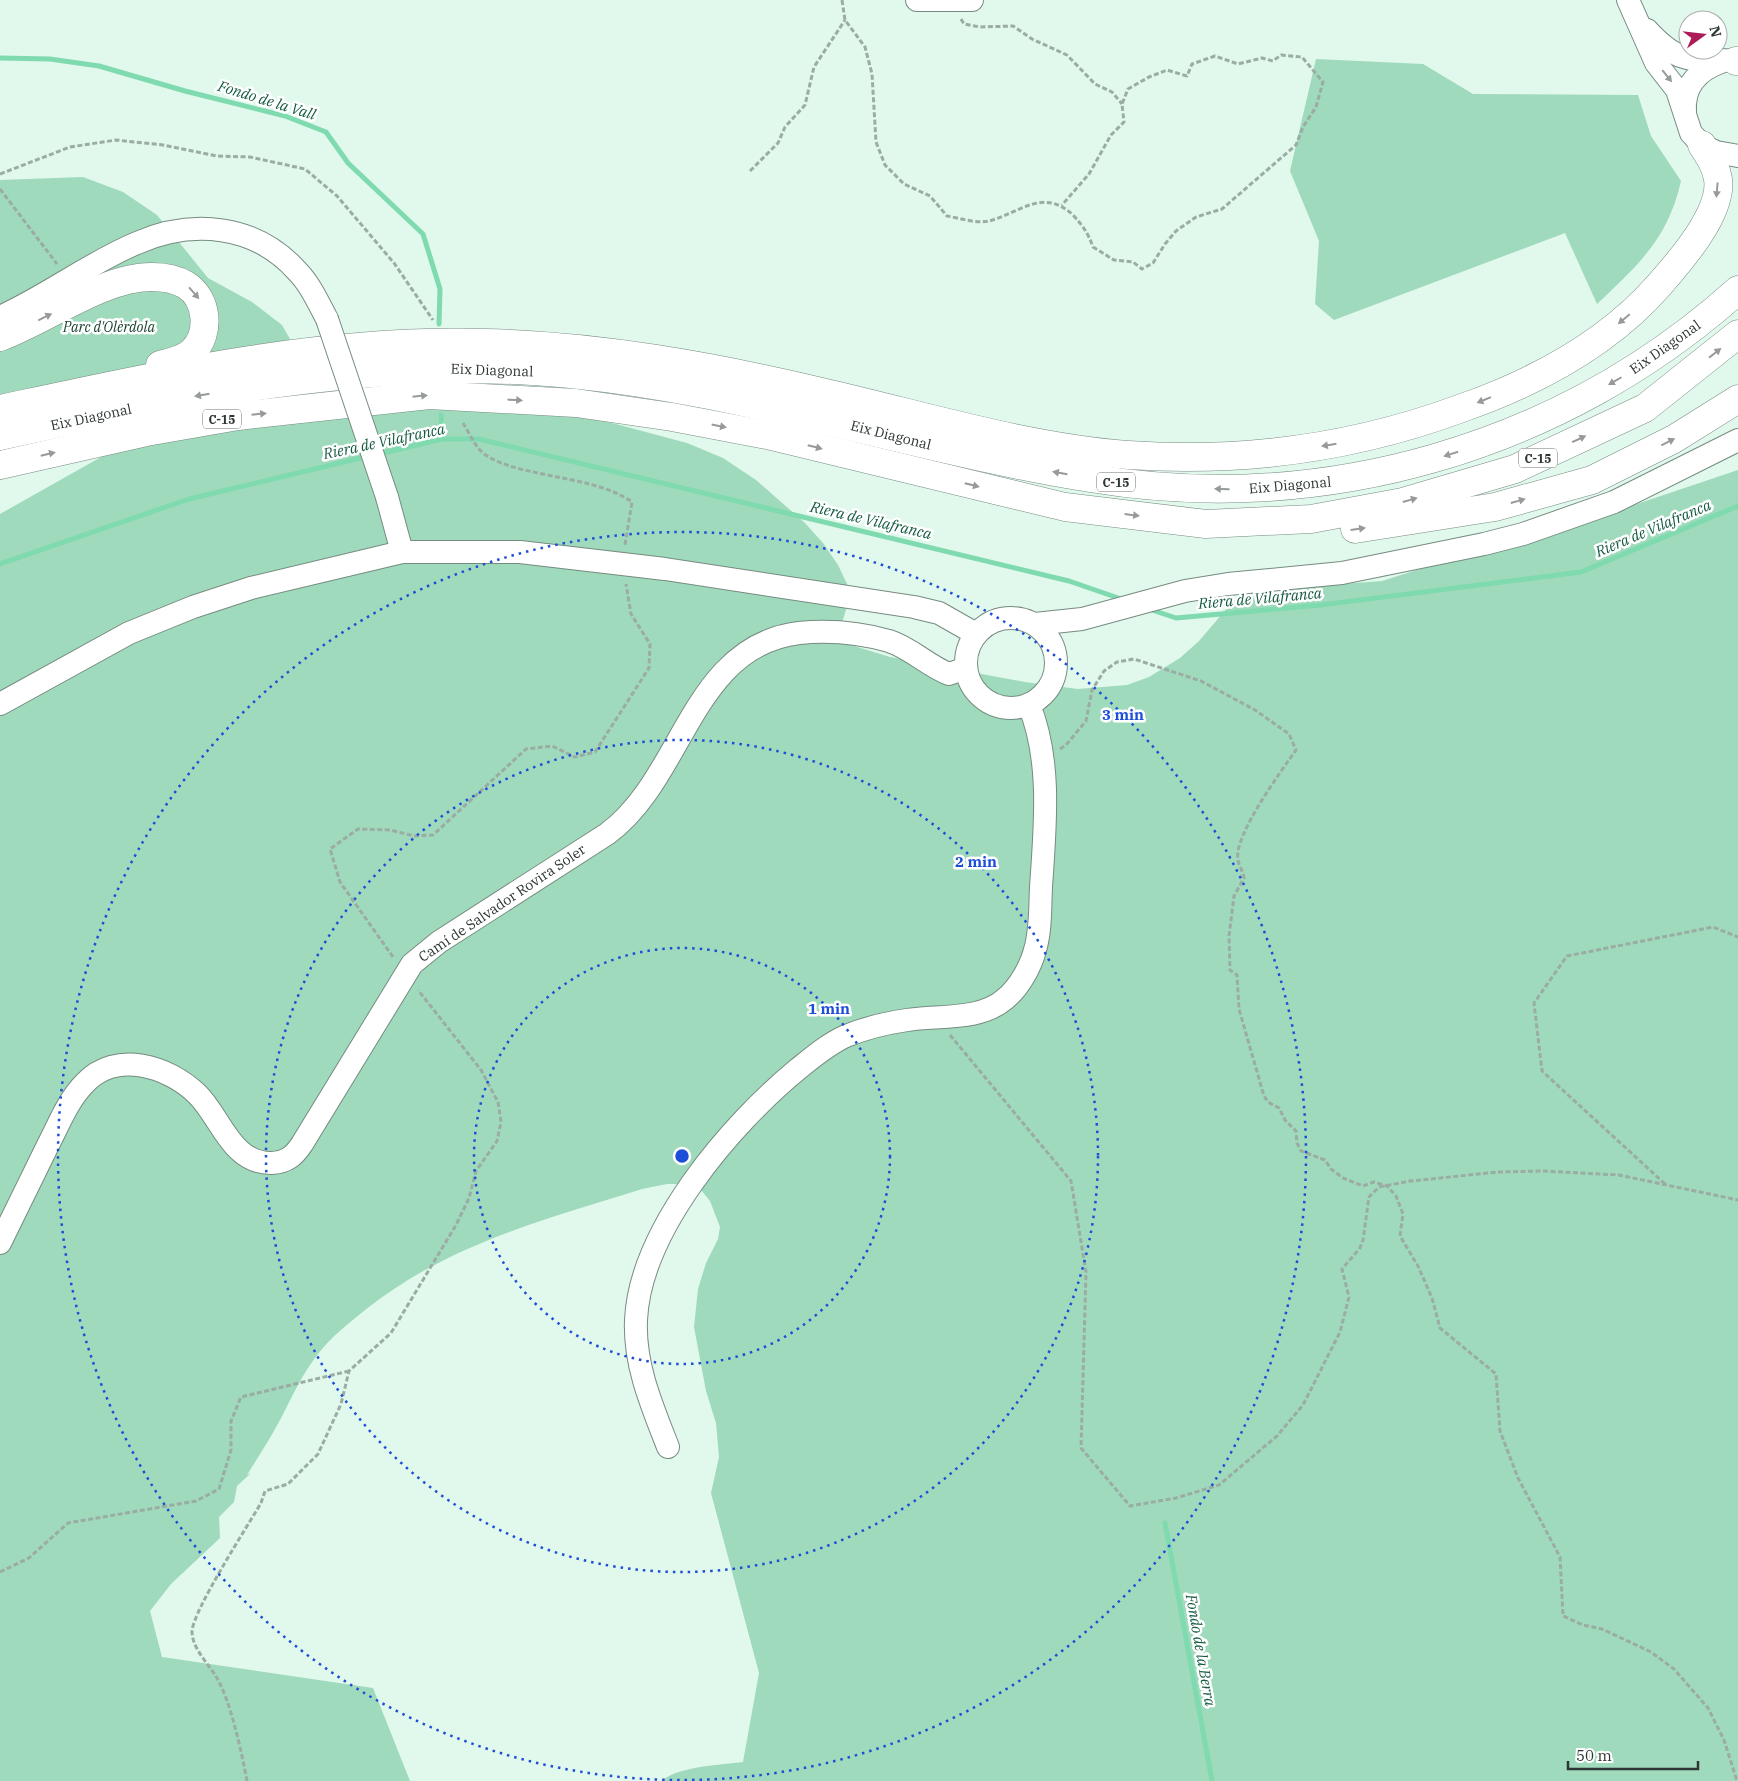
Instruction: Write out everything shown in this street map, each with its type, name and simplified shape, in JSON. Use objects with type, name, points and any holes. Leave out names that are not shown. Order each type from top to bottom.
[{"type":"highway","points":[[0,409],[197,368],[367,346],[424,342],[553,346],[619,353],[706,368],[820,391],[962,426],[1072,448],[1124,454],[1202,457],[1255,456],[1297,450],[1383,434],[1483,401],[1566,362],[1601,338],[1630,315],[1658,287],[1706,222],[1716,202],[1718,178],[1714,164],[1702,145]]},
{"type":"highway","points":[[0,337],[33,323],[95,291],[124,280],[165,278],[177,281],[194,292],[204,311],[204,324],[202,335],[192,352],[184,358],[76,392]]},
{"type":"highway","name":"Eix Diagonal","points":[[0,436],[160,402],[288,381],[388,371],[484,369],[548,372],[679,389],[839,422],[983,458],[1093,479],[1200,489],[1282,487],[1323,483],[1387,472],[1449,455],[1506,435],[1570,406],[1628,374],[1707,317],[1738,290]]},
{"type":"highway","name":"Eix Diagonal","points":[[0,465],[146,432],[238,416],[438,396],[576,403],[672,417],[767,435],[1065,507],[1206,524],[1311,519],[1403,502],[1515,469],[1645,408],[1738,334]]},
{"type":"highway","points":[[1206,524],[1237,535],[1310,535],[1495,507],[1592,480],[1674,439],[1738,399]]},
{"type":"street","points":[[917,0],[972,0]]},
{"type":"street","points":[[1632,9],[1659,43],[1676,56],[1695,60],[1734,61]]},
{"type":"street","points":[[1632,9],[1656,63],[1677,90],[1691,133],[1702,145],[1716,152],[1736,155]]},
{"type":"street","points":[[1685,118],[1684,103],[1688,88],[1702,71],[1734,61]]},
{"type":"street","points":[[0,318],[136,243],[155,236],[192,229],[228,230],[267,245],[284,257],[309,286],[327,319],[387,496],[402,552]]},
{"type":"street","points":[[1035,624],[1082,619],[1185,591],[1228,584],[1342,573],[1430,557],[1516,536],[1614,502],[1738,440]]},
{"type":"street","points":[[0,704],[128,634],[193,607],[251,588],[402,552],[520,552],[623,564],[914,607],[939,613],[976,634]]},
{"type":"street","points":[[1020,618],[1035,624],[1052,642],[1056,657],[1055,674],[1049,688],[1029,704],[1017,708],[1001,707],[986,701],[975,691],[966,668],[968,648],[976,634],[996,620],[1020,618]]},
{"type":"street","points":[[1056,657],[1082,619]]},
{"type":"street","name":"Camí de Salvador Rovira Soler","points":[[0,1244],[68,1107],[85,1083],[106,1068],[128,1063],[150,1068],[178,1079],[198,1095],[222,1131],[246,1156],[268,1163],[278,1163],[291,1158],[316,1120],[404,973],[419,956],[607,834],[628,818],[647,794],[715,682],[734,660],[767,640],[806,632],[827,631],[860,635],[891,642],[904,648],[927,664],[949,674],[966,668]]},
{"type":"street","points":[[668,1447],[650,1402],[637,1356],[636,1320],[641,1284],[656,1246],[680,1199],[747,1117],[775,1088],[822,1050],[844,1037],[869,1028],[906,1020],[982,1012],[1005,999],[1023,978],[1035,950],[1044,849],[1043,752],[1039,728],[1029,704]]},
{"type":"path","points":[[842,0],[845,20],[865,47],[872,74],[876,142],[885,165],[904,184],[930,196],[947,216],[987,222],[1042,202],[1062,205],[1087,231],[1093,247],[1114,260],[1133,262],[1142,269],[1153,263],[1165,244],[1176,232],[1196,217],[1222,209],[1296,145],[1303,127],[1316,107],[1323,82],[1302,57],[1282,55],[1273,61],[1262,58],[1238,64],[1215,56],[1192,64],[1187,76],[1167,70],[1149,76],[1128,90],[1122,104],[1124,122],[1112,135],[1089,174],[1062,205]]},
{"type":"path","points":[[950,0],[964,24],[980,27],[1013,26],[1032,39],[1068,55],[1095,84],[1112,92],[1122,104]]},
{"type":"path","points":[[750,171],[778,143],[785,127],[805,105],[814,67],[845,20]]},
{"type":"path","points":[[0,174],[70,147],[116,140],[163,145],[217,156],[250,157],[305,169],[337,196],[394,263],[433,320]]},
{"type":"path","points":[[0,189],[69,280]]},
{"type":"path","points":[[0,1572],[29,1558],[68,1523],[196,1501],[219,1490],[231,1450],[231,1421],[241,1397],[349,1371],[391,1333],[456,1225],[469,1198],[476,1171],[497,1141],[501,1122],[498,1102],[481,1070],[404,973],[340,882],[330,848],[358,829],[390,830],[414,836],[433,835],[526,749],[552,746],[575,757],[595,752],[649,668],[650,644],[631,614],[623,564],[632,502],[618,492],[602,486],[504,464],[480,450],[463,422]]},
{"type":"path","points":[[1043,752],[1055,752],[1066,746],[1086,721],[1092,690],[1104,671],[1117,662],[1134,659],[1201,681],[1255,710],[1289,734],[1296,750],[1261,801],[1244,835],[1238,859],[1244,878],[1234,896],[1229,936],[1230,970],[1237,975],[1239,1009],[1264,1096],[1268,1102],[1279,1108],[1296,1131],[1297,1143],[1302,1151],[1326,1160],[1332,1169],[1343,1178],[1363,1186],[1374,1182],[1387,1186],[1396,1196],[1402,1206],[1400,1236],[1418,1266],[1432,1298],[1440,1328],[1496,1374],[1500,1431],[1518,1478],[1560,1557],[1563,1616],[1583,1626],[1602,1629],[1650,1652],[1674,1669],[1708,1708],[1724,1740],[1737,1781]]},
{"type":"path","points":[[1665,1184],[1542,1071],[1534,1003],[1567,956],[1713,928],[1738,937]]},
{"type":"path","points":[[935,1017],[1070,1181],[1086,1272],[1081,1448],[1130,1506],[1176,1498],[1219,1485],[1277,1436],[1304,1405],[1340,1332],[1349,1297],[1342,1269],[1360,1248],[1363,1240],[1369,1197],[1374,1190],[1410,1181],[1525,1170],[1619,1175],[1738,1200]]},
{"type":"path","points":[[246,1781],[226,1698],[217,1677],[197,1649],[192,1632],[199,1610],[261,1503],[265,1491],[288,1484],[318,1454],[341,1404],[349,1371]]},
{"type":"green space","points":[[1316,59],[1423,64],[1473,94],[1638,95],[1651,136],[1681,181],[1668,219],[1650,250],[1597,304],[1565,233],[1334,320],[1315,304],[1319,241],[1290,171]]},
{"type":"green space","name":"Parc d'Olèrdola","points":[[83,177],[123,192],[157,215],[208,278],[252,302],[282,325],[295,348],[49,467],[0,480],[0,180]]},
{"type":"green space","points":[[275,400],[535,408],[612,423],[687,443],[723,458],[756,480],[805,523],[823,543],[838,565],[849,588],[849,600],[840,629],[851,645],[890,657],[1025,682],[1078,689],[1127,685],[1149,677],[1180,658],[1199,641],[1234,600],[1316,586],[1382,581],[1448,560],[1494,552],[1738,470],[1738,1781],[662,1781],[678,1772],[689,1769],[743,1762],[759,1673],[711,1493],[719,1457],[716,1423],[706,1391],[694,1327],[698,1289],[706,1263],[718,1239],[720,1227],[710,1201],[701,1190],[690,1184],[667,1184],[642,1189],[568,1212],[498,1236],[463,1251],[430,1267],[397,1287],[340,1330],[318,1354],[307,1370],[247,1475],[251,1473],[237,1486],[234,1502],[219,1517],[220,1538],[171,1584],[150,1611],[162,1657],[373,1688],[410,1781],[0,1781],[0,514],[126,443]]},
{"type":"waterway","name":"Fondo de la Vall","points":[[0,58],[50,59],[99,66],[185,91],[285,116],[326,132],[348,163],[423,234],[440,289],[439,324]]},
{"type":"waterway","name":"Fondo de la Vall","points":[[441,415],[442,439]]},
{"type":"waterway","name":"Riera de Vilafranca","points":[[379,454],[442,439],[479,439],[1069,581],[1124,600]]},
{"type":"waterway","name":"Riera de Vilafranca","points":[[0,564],[189,499],[369,456]]},
{"type":"waterway","name":"Riera de Vilafranca","points":[[1149,609],[1176,618],[1321,605],[1581,572],[1738,506]]},
{"type":"waterway","name":"Fondo de la Berra","points":[[1165,1523],[1212,1781]]}]
